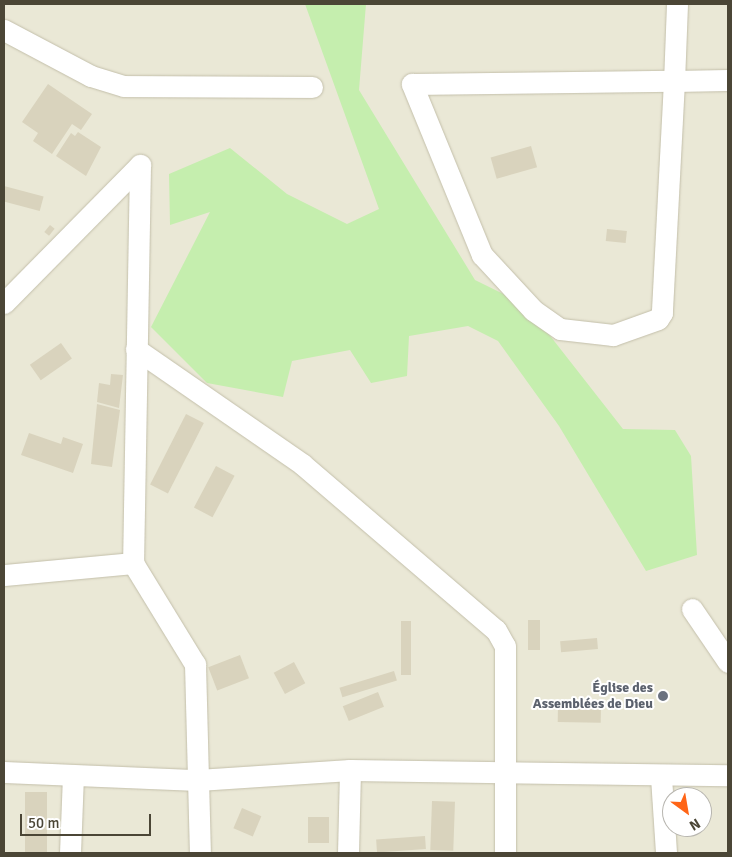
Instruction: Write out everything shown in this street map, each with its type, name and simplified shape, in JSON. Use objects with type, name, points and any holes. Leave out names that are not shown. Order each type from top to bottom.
[{"type":"street","points":[[677,4],[674,81],[662,313],[653,324],[613,335],[560,329],[533,310],[482,256],[412,84],[674,81],[728,80]]},
{"type":"street","points":[[4,30],[91,76],[124,86],[312,87]]},
{"type":"street","points":[[4,303],[140,164],[133,563],[195,664],[200,853]]},
{"type":"street","points":[[136,349],[302,464],[485,617],[505,646],[505,853]]},
{"type":"street","points":[[4,575],[133,563]]},
{"type":"street","points":[[692,609],[728,662]]},
{"type":"street","points":[[348,853],[350,770]]},
{"type":"street","points":[[4,772],[198,780],[350,770],[504,770],[661,777],[728,775]]},
{"type":"street","points":[[70,853],[74,776]]},
{"type":"street","points":[[661,777],[666,853]]},
{"type":"shaded area","points":[[4,4],[728,4],[728,853],[4,853]]},
{"type":"green space","points":[[305,4],[366,4],[359,90],[475,280],[526,305],[623,429],[675,430],[691,456],[697,555],[646,571],[559,426],[498,341],[468,326],[409,336],[407,376],[371,383],[350,350],[292,361],[283,397],[207,383],[151,327],[210,212],[170,225],[169,174],[230,148],[287,194],[347,224],[379,209]]},
{"type":"building","points":[[48,84],[92,114],[81,130],[72,124],[52,154],[33,141],[38,133],[22,122]]},
{"type":"building","points":[[78,132],[101,147],[86,176],[56,156],[71,133],[75,136]]},
{"type":"building","points":[[531,146],[537,167],[497,179],[491,158]]},
{"type":"building","points":[[4,186],[44,197],[40,211],[4,202]]},
{"type":"building","points":[[50,225],[55,229],[49,236],[44,232]]},
{"type":"building","points":[[607,229],[627,231],[626,243],[606,241]]},
{"type":"building","points":[[61,343],[72,359],[41,380],[30,365]]},
{"type":"building","points":[[111,374],[123,375],[119,408],[97,402],[99,383],[110,385]]},
{"type":"building","points":[[97,404],[120,410],[112,467],[91,464]]},
{"type":"building","points":[[186,414],[204,423],[168,493],[150,484]]},
{"type":"building","points":[[29,433],[61,444],[63,437],[83,444],[73,473],[21,455]]},
{"type":"building","points":[[216,466],[235,476],[212,517],[194,507]]},
{"type":"building","points":[[528,620],[540,620],[540,650],[528,650]]},
{"type":"building","points":[[401,621],[411,621],[411,675],[401,675]]},
{"type":"building","points":[[597,638],[598,649],[561,652],[560,641]]},
{"type":"building","points":[[240,655],[249,678],[217,691],[208,667]]},
{"type":"building","points":[[294,662],[305,683],[285,694],[274,673]]},
{"type":"building","points":[[394,671],[397,681],[342,697],[339,688]]},
{"type":"building","points":[[378,692],[384,707],[349,721],[343,706]]},
{"type":"building","points":[[558,705],[601,706],[601,723],[558,722]]},
{"type":"building","points":[[25,792],[47,792],[47,853],[25,853]]},
{"type":"building","points":[[432,801],[455,802],[453,851],[430,850]]},
{"type":"building","points":[[242,808],[261,816],[253,836],[233,828]]},
{"type":"building","points":[[308,817],[329,817],[329,843],[308,843]]},
{"type":"building","points":[[425,836],[426,849],[377,852],[376,839]]},
{"type":"place","name":"Église des Assemblées de Dieu","points":[[663,696]]}]
